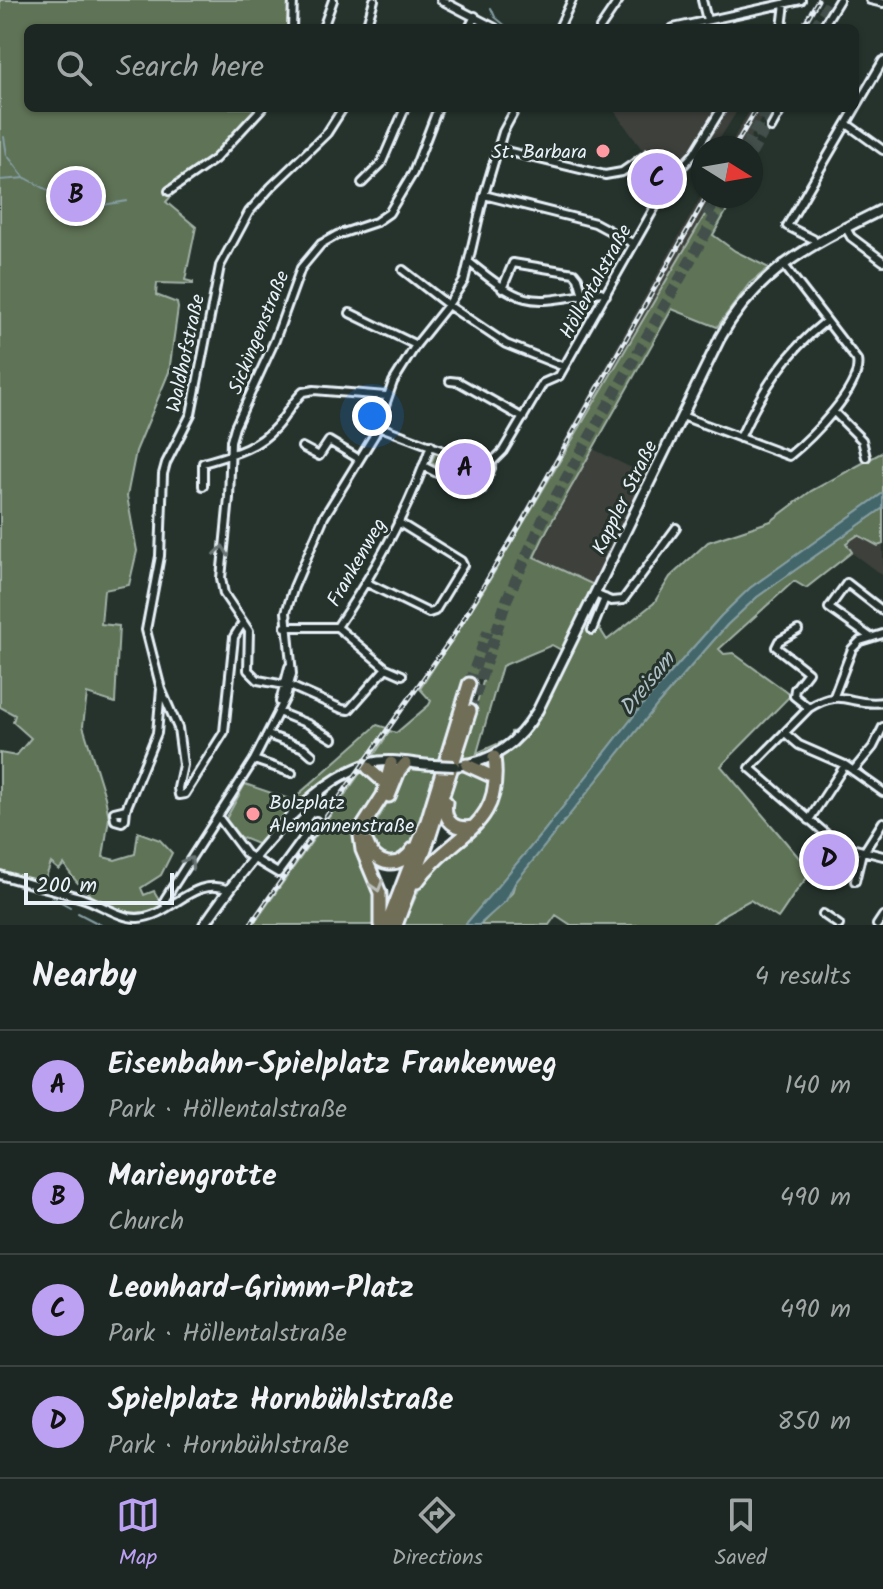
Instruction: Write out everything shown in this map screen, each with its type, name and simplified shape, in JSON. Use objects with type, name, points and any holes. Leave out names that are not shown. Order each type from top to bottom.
[{"type":"highway","points":[[387,925],[423,831],[469,684]]},
{"type":"highway","points":[[396,925],[470,711]]},
{"type":"highway","points":[[491,758],[489,775],[495,788]]},
{"type":"highway","points":[[408,896],[433,861],[474,827],[490,807],[496,776],[491,758]]},
{"type":"highway","points":[[391,763],[389,798],[369,829],[366,840],[371,852],[381,861],[397,863],[408,856],[423,831]]},
{"type":"highway","points":[[380,925],[380,893],[362,850],[360,836],[390,783],[405,764]]},
{"type":"highway","points":[[467,765],[489,775]]},
{"type":"highway","points":[[365,767],[390,783]]},
{"type":"highway","points":[[449,779],[445,809],[447,819],[455,827],[474,827]]},
{"type":"street","points":[[292,24],[293,0]]},
{"type":"street","points":[[324,24],[333,0]]},
{"type":"street","points":[[367,24],[374,0]]},
{"type":"street","points":[[441,0],[488,24]]},
{"type":"street","points":[[561,24],[572,0]]},
{"type":"street","points":[[603,24],[619,0]]},
{"type":"street","points":[[702,0],[707,20]]},
{"type":"street","points":[[690,24],[801,0]]},
{"type":"street","points":[[824,24],[839,0]]},
{"type":"street","points":[[870,0],[883,3]]},
{"type":"street","points":[[782,24],[785,3]]},
{"type":"street","points":[[471,24],[475,16]]},
{"type":"street","points":[[859,103],[883,61]]},
{"type":"street","points":[[169,191],[215,159],[258,112]]},
{"type":"street","name":"Waldhofstraße","points":[[161,689],[146,630],[160,556],[163,474],[191,414],[220,266],[249,212],[327,133],[340,112]]},
{"type":"street","points":[[362,183],[381,164],[403,112]]},
{"type":"street","name":"Sickingenstraße","points":[[287,685],[258,680],[248,670],[249,631],[224,594],[221,578],[235,427],[275,340],[301,268],[321,244],[337,235],[376,222],[389,213],[413,173],[436,112]]},
{"type":"street","points":[[166,908],[165,899],[219,818],[268,735],[287,685],[289,667],[285,627],[289,600],[318,531],[378,426],[386,396],[416,345],[464,281],[484,195],[506,123],[513,112]]},
{"type":"street","name":"Höllentalstraße","points":[[543,383],[559,376],[677,172],[694,154],[720,112]]},
{"type":"street","points":[[771,128],[780,112]]},
{"type":"street","points":[[815,243],[787,226],[854,112]]},
{"type":"street","points":[[847,124],[883,150]]},
{"type":"street","points":[[498,149],[605,175],[622,172],[646,154],[677,172]]},
{"type":"street","points":[[484,195],[595,223],[634,244]]},
{"type":"street","name":"Kappler Straße","points":[[204,925],[283,825],[342,776],[365,767],[391,763],[467,765],[491,758],[526,730],[729,322],[754,290],[783,264],[815,243],[883,209]]},
{"type":"street","points":[[846,228],[851,237],[883,261]]},
{"type":"street","points":[[469,262],[502,289],[520,298],[537,301],[601,292],[606,295]]},
{"type":"street","points":[[502,289],[513,263],[574,273],[583,295]]},
{"type":"street","points":[[682,416],[789,456],[834,412],[859,369],[857,360],[783,264]]},
{"type":"street","points":[[403,270],[506,344],[564,367]]},
{"type":"street","points":[[350,313],[416,345]]},
{"type":"street","points":[[740,438],[756,403],[780,366],[808,335],[826,321]]},
{"type":"street","name":"Höllentalstraße","points":[[490,466],[503,451],[554,364]]},
{"type":"street","points":[[450,381],[459,382],[523,418]]},
{"type":"street","points":[[203,486],[203,463],[242,452],[263,439],[303,392],[314,390],[386,396]]},
{"type":"street","points":[[834,412],[862,440],[866,457]]},
{"type":"street","points":[[378,426],[490,466],[482,489],[476,493],[423,466]]},
{"type":"street","points":[[302,447],[319,456],[329,441],[359,459]]},
{"type":"street","name":"Frankenweg","points":[[285,627],[337,627],[367,583],[398,522],[431,445]]},
{"type":"street","points":[[367,583],[429,613],[435,611],[463,565],[433,542],[398,522]]},
{"type":"street","points":[[595,594],[618,601],[627,596],[676,528]]},
{"type":"street","points":[[870,637],[829,608],[847,583],[883,611]]},
{"type":"street","points":[[592,630],[605,598]]},
{"type":"street","points":[[161,689],[178,728],[183,765],[178,792],[183,796],[224,732],[234,637],[242,624]]},
{"type":"street","points":[[337,627],[386,668],[402,675]]},
{"type":"street","points":[[798,630],[779,641],[776,647],[808,672],[795,689],[794,696],[809,708]]},
{"type":"street","points":[[834,696],[852,649],[860,641],[883,634]]},
{"type":"street","points":[[287,685],[349,710],[386,668]]},
{"type":"street","points":[[126,809],[157,733],[161,689]]},
{"type":"street","points":[[883,702],[866,703],[834,696],[809,708],[750,768],[839,845],[883,856]]},
{"type":"street","points":[[279,709],[333,739]]},
{"type":"street","points":[[853,771],[873,747],[883,727]]},
{"type":"street","points":[[785,733],[807,749],[845,765],[883,792]]},
{"type":"street","points":[[268,735],[304,748],[312,755]]},
{"type":"street","points":[[254,760],[292,773]]},
{"type":"street","points":[[809,820],[845,765]]},
{"type":"street","points":[[219,818],[252,861],[278,873],[316,821]]},
{"type":"street","points":[[855,881],[863,852],[883,822]]},
{"type":"street","points":[[0,875],[86,899],[135,919],[157,914],[202,886],[220,886],[229,890]]},
{"type":"street","points":[[823,914],[839,925]]},
{"type":"street","points":[[877,925],[883,916]]},
{"type":"shaded area","points":[[615,112],[736,112],[722,136],[691,136],[691,153],[676,168],[641,148]]},
{"type":"shaded area","points":[[749,112],[765,112],[752,136],[735,136]]},
{"type":"shaded area","points":[[695,208],[709,208],[456,636],[253,925],[247,925],[452,633],[517,525]]},
{"type":"shaded area","points":[[593,449],[648,476],[621,525],[594,585],[534,557]]},
{"type":"shaded area","points":[[859,535],[878,546],[883,544],[883,576],[852,553],[837,564],[830,554]]},
{"type":"green space","points":[[0,0],[291,0],[291,24],[24,24],[24,112],[255,112],[212,160],[166,202],[196,227],[185,280],[193,284],[157,283],[156,295],[177,303],[178,308],[169,372],[136,451],[127,496],[137,551],[129,585],[104,590],[101,624],[119,626],[115,703],[87,694],[83,726],[109,818],[103,857],[115,860],[135,854],[138,832],[160,840],[172,853],[161,875],[141,888],[144,895],[154,891],[163,906],[134,912],[107,905],[83,888],[64,864],[59,870],[51,863],[43,885],[0,872],[0,753],[16,756],[31,738],[13,722],[15,715],[0,707]]},
{"type":"green space","points":[[709,208],[728,208],[713,235],[735,251],[769,268],[749,284],[717,327],[672,309],[534,557],[594,585],[581,612],[593,618],[607,640],[654,603],[670,577],[708,542],[771,521],[811,491],[883,452],[883,493],[750,588],[721,616],[644,703],[544,831],[465,925],[403,925],[425,876],[480,827],[494,809],[499,788],[496,752],[461,760],[484,678],[477,676],[440,761],[370,761],[390,731],[396,733],[429,705],[431,701],[420,689],[485,588]],"holes":[[[552,645],[561,650],[534,711],[519,731],[511,732],[511,738],[477,753],[502,666]]]},
{"type":"green space","points":[[436,451],[475,466],[488,467],[479,487],[431,463]]},
{"type":"green space","points":[[883,508],[883,544],[878,546],[858,535],[846,543],[852,552],[806,588],[794,581],[719,649],[724,654],[733,653],[791,695],[721,766],[812,873],[778,918],[750,900],[711,925],[571,925],[556,915],[549,925],[480,925],[512,893],[515,883],[658,704],[727,625],[757,597]]},
{"type":"green space","points":[[377,725],[387,728],[350,781],[344,780],[311,807],[306,802],[260,845],[240,837],[226,819],[245,784],[292,800]]},
{"type":"green space","points":[[406,769],[437,771],[411,847],[398,859],[380,858],[370,841],[372,830]]},
{"type":"green space","points":[[475,771],[489,781],[489,799],[470,825],[455,824],[447,804],[456,772]]},
{"type":"green space","points":[[361,772],[370,772],[383,786],[361,826],[373,879],[378,925],[253,925]]},
{"type":"water","name":"Dreisam","points":[[883,493],[883,508],[757,597],[727,625],[658,704],[515,883],[506,901],[479,925],[465,925],[544,831],[644,703],[721,616],[750,588]]},
{"type":"waterway","points":[[491,8],[503,24]]},
{"type":"waterway","points":[[4,137],[7,155],[25,178]]},
{"type":"waterway","points":[[0,180],[26,178],[71,203]]},
{"type":"waterway","points":[[103,205],[127,201]]},
{"type":"waterway","points":[[84,205],[97,206]]},
{"type":"waterway","points":[[52,897],[70,907]]},
{"type":"waterway","points":[[78,913],[101,925]]},
{"type":"tunnel","points":[[816,24],[831,0]]},
{"type":"tunnel","points":[[752,136],[766,112]]},
{"type":"tunnel","points":[[761,136],[775,112]]},
{"type":"tunnel","points":[[707,216],[711,208]]},
{"type":"tunnel","points":[[470,711],[507,599],[544,517],[720,208]]},
{"type":"tunnel","points":[[469,684],[488,631]]},
{"type":"railway","points":[[804,24],[818,0]]},
{"type":"railway","points":[[741,136],[755,112]]},
{"type":"railway","points":[[250,925],[454,635],[700,208]]},
{"type":"place","name":"St. Barbara","points":[[603,151]]},
{"type":"place","name":"Leonhard-Grimm-Platz","points":[[657,179]]},
{"type":"place","name":"Mariengrotte","points":[[76,196]]},
{"type":"place","name":"Eisenbahn-Spielplatz Frankenweg","points":[[465,469]]},
{"type":"place","name":"Bolzplatz Alemannenstraße","points":[[253,814]]},
{"type":"place","name":"Spielplatz Hornbühlstraße","points":[[829,860]]}]
